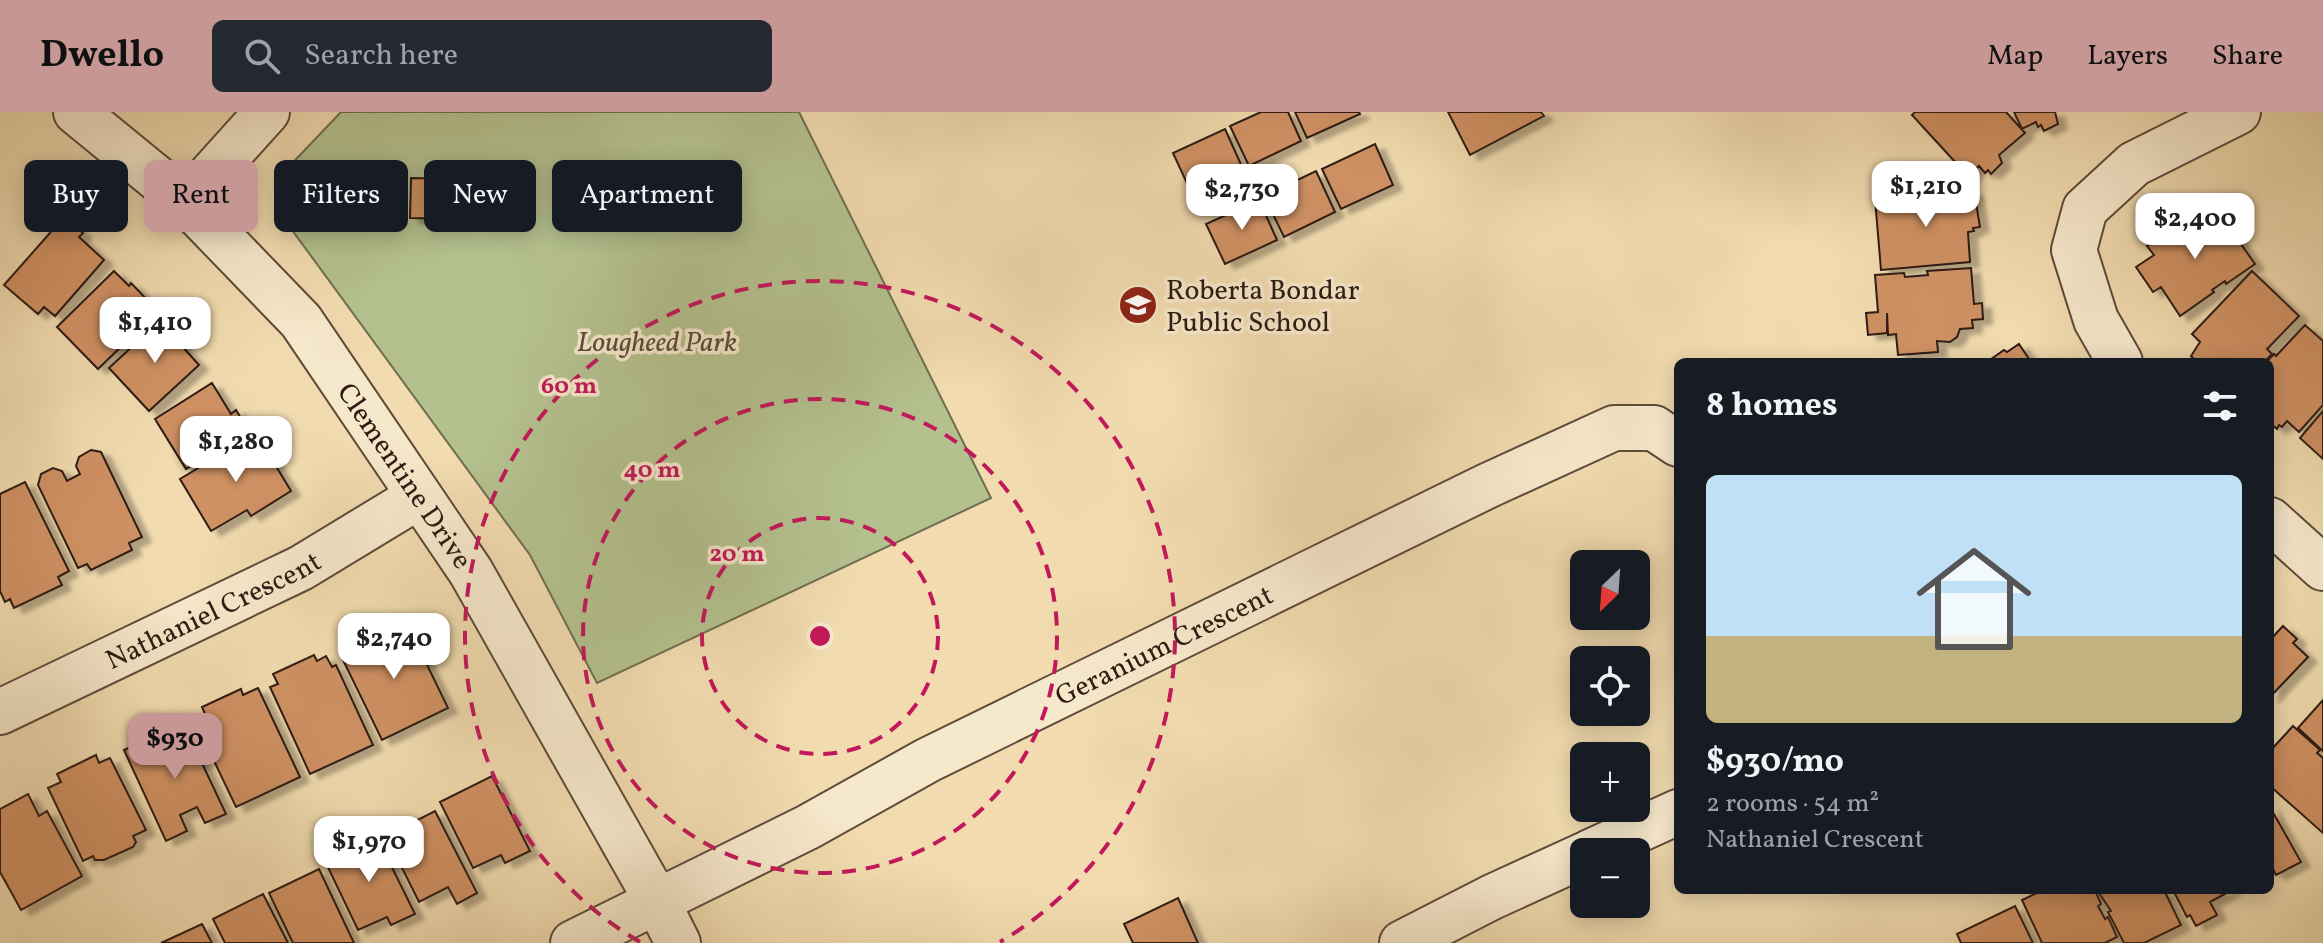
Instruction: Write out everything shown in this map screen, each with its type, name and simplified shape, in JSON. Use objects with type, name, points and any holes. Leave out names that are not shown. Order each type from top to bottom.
[{"type":"street","name":"Clementine Drive","points":[[76,112],[144,168]]},
{"type":"street","points":[[224,160],[267,112]]},
{"type":"street","points":[[2118,358],[2096,320],[2074,250],[2085,209],[2134,164],[2238,112]]},
{"type":"street","name":"Clementine Drive","points":[[215,232],[301,321],[471,572],[678,943]]},
{"type":"street","name":"Geranium Crescent","points":[[573,943],[808,827],[928,760],[1487,486],[1614,428],[1654,428],[1674,441]]},
{"type":"street","name":"Nathaniel Crescent","points":[[0,712],[301,568],[418,497]]},
{"type":"street","points":[[2274,524],[2323,568]]},
{"type":"street","points":[[1621,838],[1674,814]]},
{"type":"street","points":[[1402,943],[1570,861]]},
{"type":"green space","name":"Lougheed Park","points":[[341,112],[799,112],[991,498],[597,683],[530,555],[293,232],[408,232],[408,160],[295,160]]},
{"type":"building","points":[[1261,112],[1288,112],[1301,141],[1249,166],[1230,126]]},
{"type":"building","points":[[1295,112],[1359,112],[1360,114],[1307,138]]},
{"type":"building","points":[[1448,112],[1541,112],[1544,116],[1470,155]]},
{"type":"building","points":[[1915,112],[2006,112],[2025,133],[1999,155],[2002,163],[1991,174],[1988,170],[1985,173],[1979,166],[1968,176],[1912,115]]},
{"type":"building","points":[[2014,112],[2055,112],[2058,124],[2044,131],[2036,122],[2022,129]]},
{"type":"building","points":[[1225,129],[1243,169],[1191,192],[1173,153]]},
{"type":"building","points":[[1375,144],[1393,185],[1341,209],[1322,169]]},
{"type":"building","points":[[1316,171],[1335,212],[1284,237],[1264,196]]},
{"type":"building","points":[[411,178],[424,178],[424,218],[410,218]]},
{"type":"building","points":[[1974,191],[1980,227],[1968,232],[1970,262],[1881,270],[1875,199]]},
{"type":"building","points":[[1259,200],[1277,240],[1225,264],[1206,224]]},
{"type":"building","points":[[2217,210],[2255,264],[2212,290],[2214,292],[2180,316],[2161,287],[2153,292],[2136,267],[2154,255],[2147,246],[2190,216],[2195,224]]},
{"type":"building","points":[[51,232],[82,232],[79,237],[104,260],[55,316],[44,307],[38,314],[4,285]]},
{"type":"building","points":[[1971,268],[1974,304],[1982,303],[1983,319],[1972,320],[1973,328],[1960,329],[1957,337],[1950,342],[1937,341],[1938,352],[1898,355],[1896,334],[1888,335],[1887,313],[1887,333],[1868,335],[1866,313],[1878,312],[1875,275],[1904,273],[1905,277],[1928,275],[1927,271]]},
{"type":"building","points":[[114,271],[129,286],[131,283],[158,311],[98,369],[57,327]]},
{"type":"building","points":[[2252,271],[2299,316],[2267,349],[2272,354],[2268,358],[2193,358],[2191,356],[2200,342],[2192,334]]},
{"type":"building","points":[[162,319],[183,341],[180,344],[199,365],[149,411],[109,368]]},
{"type":"building","points":[[2305,325],[2323,341],[2323,405],[2299,432],[2287,421],[2282,427],[2274,426],[2274,358],[2270,358],[2274,354],[2276,356]]},
{"type":"building","points":[[2019,344],[2028,358],[1993,358],[2004,350],[2007,352]]},
{"type":"building","points":[[212,383],[231,414],[236,410],[248,430],[186,469],[155,419]]},
{"type":"building","points":[[2323,411],[2323,459],[2300,438]]},
{"type":"building","points":[[250,437],[252,442],[259,438],[291,491],[251,516],[247,510],[211,531],[180,479]]},
{"type":"building","points":[[91,450],[101,452],[142,537],[129,543],[132,550],[91,570],[87,564],[78,568],[38,485],[41,474],[53,468],[62,471],[67,481],[80,474],[76,466],[79,457]]},
{"type":"building","points":[[25,482],[69,571],[58,577],[62,585],[14,608],[10,599],[5,602],[0,591],[0,494]]},
{"type":"building","points":[[389,624],[395,634],[405,629],[412,644],[416,642],[448,708],[382,740],[343,660],[356,653],[351,643]]},
{"type":"building","points":[[2283,626],[2297,639],[2293,643],[2308,657],[2274,693],[2274,636]]},
{"type":"building","points":[[314,655],[317,661],[326,656],[332,667],[336,665],[373,745],[310,774],[270,687],[278,684],[273,674]]},
{"type":"building","points":[[258,688],[300,777],[236,807],[194,719],[205,714],[202,707],[241,689],[243,695]]},
{"type":"building","points":[[2323,700],[2323,751],[2298,728]]},
{"type":"building","points":[[183,723],[226,814],[205,823],[197,807],[180,815],[187,831],[166,841],[124,750],[137,744],[140,751],[168,738],[165,731]]},
{"type":"building","points":[[2293,726],[2320,750],[2317,753],[2323,758],[2323,833],[2274,790],[2274,747]]},
{"type":"building","points":[[96,755],[99,763],[110,758],[146,830],[133,836],[136,842],[133,847],[104,860],[95,860],[93,856],[83,861],[48,788],[61,782],[57,774]]},
{"type":"building","points":[[492,776],[530,851],[505,863],[501,855],[473,868],[440,802]]},
{"type":"building","points":[[28,794],[39,816],[47,811],[82,876],[21,910],[0,872],[0,809]]},
{"type":"building","points":[[435,811],[477,893],[457,904],[448,887],[419,902],[386,836]]},
{"type":"building","points":[[2274,814],[2301,862],[2276,875],[2274,871]]},
{"type":"building","points":[[376,835],[415,914],[391,925],[387,917],[358,930],[324,859]]},
{"type":"building","points":[[319,869],[354,943],[293,943],[269,893]]},
{"type":"building","points":[[263,894],[288,943],[225,943],[213,919]]},
{"type":"building","points":[[2035,894],[2097,894],[2101,904],[2098,906],[2105,919],[2108,917],[2117,937],[2105,943],[2042,943],[2022,900]]},
{"type":"building","points":[[2100,894],[2166,894],[2181,925],[2144,943],[2124,943],[2108,912],[2111,911]]},
{"type":"building","points":[[2175,894],[2225,894],[2210,902],[2217,915],[2196,926],[2190,915],[2187,917]]},
{"type":"building","points":[[1178,898],[1198,943],[1133,943],[1124,924]]},
{"type":"building","points":[[2015,906],[2033,943],[1961,943],[1957,934]]},
{"type":"building","points":[[202,924],[212,943],[161,943]]},
{"type":"place","name":"Roberta Bondar Public School","points":[[1138,305]]}]
